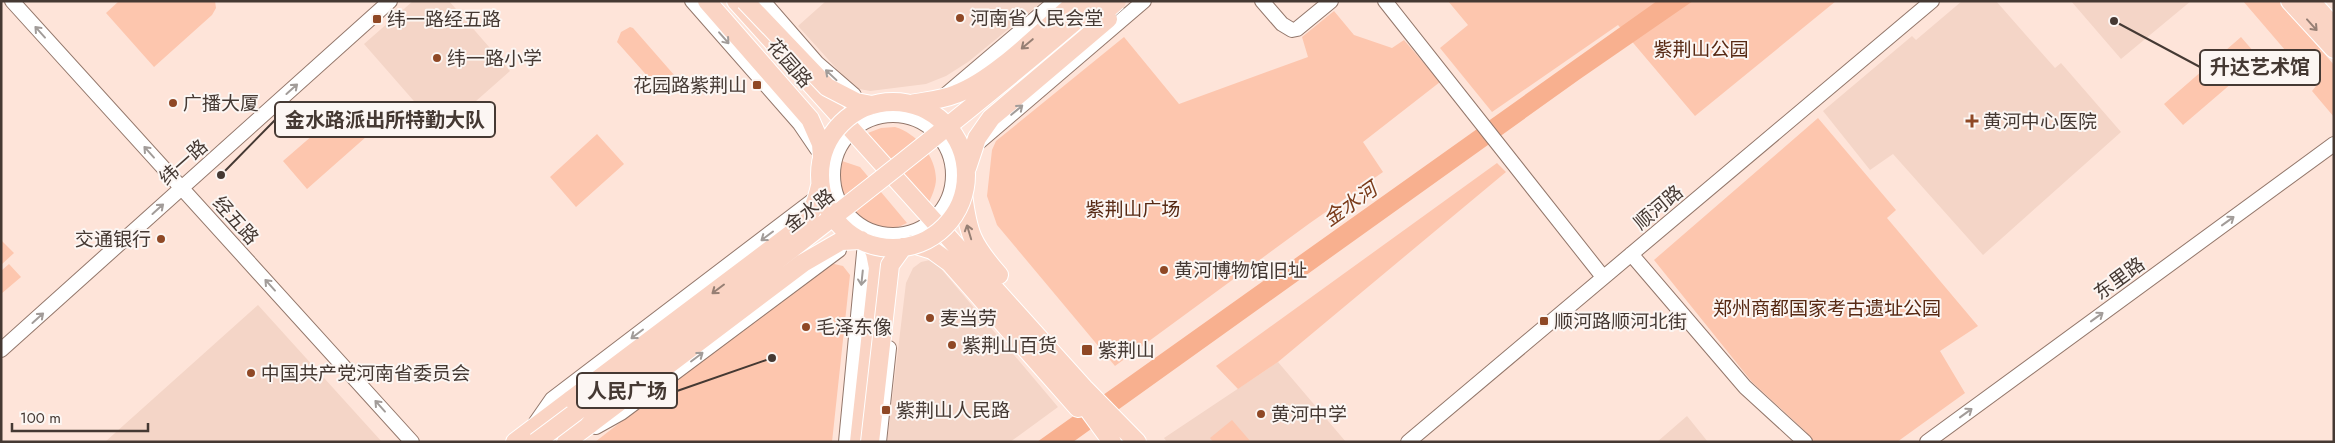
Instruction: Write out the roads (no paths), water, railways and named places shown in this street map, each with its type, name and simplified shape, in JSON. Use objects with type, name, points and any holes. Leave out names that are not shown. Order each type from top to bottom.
[{"type":"main road","name":"花园路","points":[[707,1],[810,119],[822,144],[827,175]]},
{"type":"main road","points":[[722,1],[848,134],[1081,391]]},
{"type":"main road","points":[[736,1],[848,134]]},
{"type":"main road","name":"花园路","points":[[745,1],[827,88],[878,110]]},
{"type":"main road","points":[[913,111],[936,100],[956,94],[988,76],[1077,1]]},
{"type":"main road","name":"金水路","points":[[533,436],[858,198],[957,120],[1099,1]]},
{"type":"main road","name":"金水路","points":[[555,442],[865,208],[964,129],[1117,1]]},
{"type":"main road","points":[[959,169],[991,118],[1129,1]]},
{"type":"main road","points":[[2290,1],[2334,49]]},
{"type":"main road","points":[[2310,1],[2334,27]]},
{"type":"main road","points":[[859,442],[878,268],[876,253],[866,238],[836,220],[825,202],[828,143],[839,126],[854,114],[878,110],[892,102],[913,111],[931,113],[947,126],[962,153],[959,169],[966,221],[973,242],[1031,312],[1109,438]]},
{"type":"main road","points":[[514,442],[533,436],[572,399],[799,228],[810,216],[816,205],[827,175]]},
{"type":"main road","points":[[870,442],[890,265],[906,242],[941,229],[955,213],[963,194]]},
{"type":"main road","points":[[568,442],[803,263],[841,241],[866,238],[906,242],[932,250],[950,263],[1009,330],[1121,424],[1137,442]]},
{"type":"street","name":"经五路","points":[[12,1],[412,442]]},
{"type":"street","name":"纬一路","points":[[1,350],[390,1]]},
{"type":"street","points":[[692,1],[800,124],[827,175]]},
{"type":"street","points":[[533,436],[552,399],[827,175],[848,134],[868,120],[878,110],[845,88],[817,63],[764,1]]},
{"type":"street","points":[[913,111],[1056,1]]},
{"type":"street","points":[[880,442],[906,242],[929,223],[944,206],[959,169],[1144,1]]},
{"type":"street","points":[[1262,1],[1282,24],[1292,30],[1331,1]]},
{"type":"street","points":[[1385,1],[1603,277]]},
{"type":"street","name":"顺河路","points":[[1408,442],[1932,1]]},
{"type":"street","name":"东里路","points":[[1927,442],[2334,144]]},
{"type":"street","points":[[568,442],[622,413],[866,238]]},
{"type":"street","points":[[846,442],[866,238]]},
{"type":"street","points":[[1631,254],[1745,387],[1805,442]]},
{"type":"place","name":"河南省人民会堂","points":[[960,18]]},
{"type":"place","name":"纬一路经五路","points":[[377,19]]},
{"type":"place","name":"升达艺术馆","points":[[2114,21]]},
{"type":"place","name":"纬一路小学","points":[[437,58]]},
{"type":"place","name":"花园路紫荆山","points":[[757,85]]},
{"type":"place","name":"广播大厦","points":[[173,103]]},
{"type":"place","name":"黄河中心医院","points":[[1972,121]]},
{"type":"place","name":"金水路派出所特勤大队","points":[[221,175]]},
{"type":"place","name":"交通银行","points":[[161,239]]},
{"type":"place","name":"黄河博物馆旧址","points":[[1164,270]]},
{"type":"place","name":"麦当劳","points":[[930,318]]},
{"type":"place","name":"顺河路顺河北街","points":[[1544,321]]},
{"type":"place","name":"毛泽东像","points":[[806,327]]},
{"type":"place","name":"紫荆山百货","points":[[952,345]]},
{"type":"place","name":"紫荆山","points":[[1087,350]]},
{"type":"place","name":"人民广场","points":[[772,358]]},
{"type":"place","name":"中国共产党河南省委员会","points":[[251,373]]},
{"type":"place","name":"紫荆山人民路","points":[[886,410]]},
{"type":"place","name":"黄河中学","points":[[1261,414]]},
{"type":"park label","name":"紫荆山公园","points":[[1701,49]]},
{"type":"park label","name":"紫荆山广场","points":[[1133,209]]},
{"type":"park label","name":"郑州商都国家考古遗址公园","points":[[1827,308]]},
{"type":"water label","name":"金水河","points":[[1350,204]]}]
